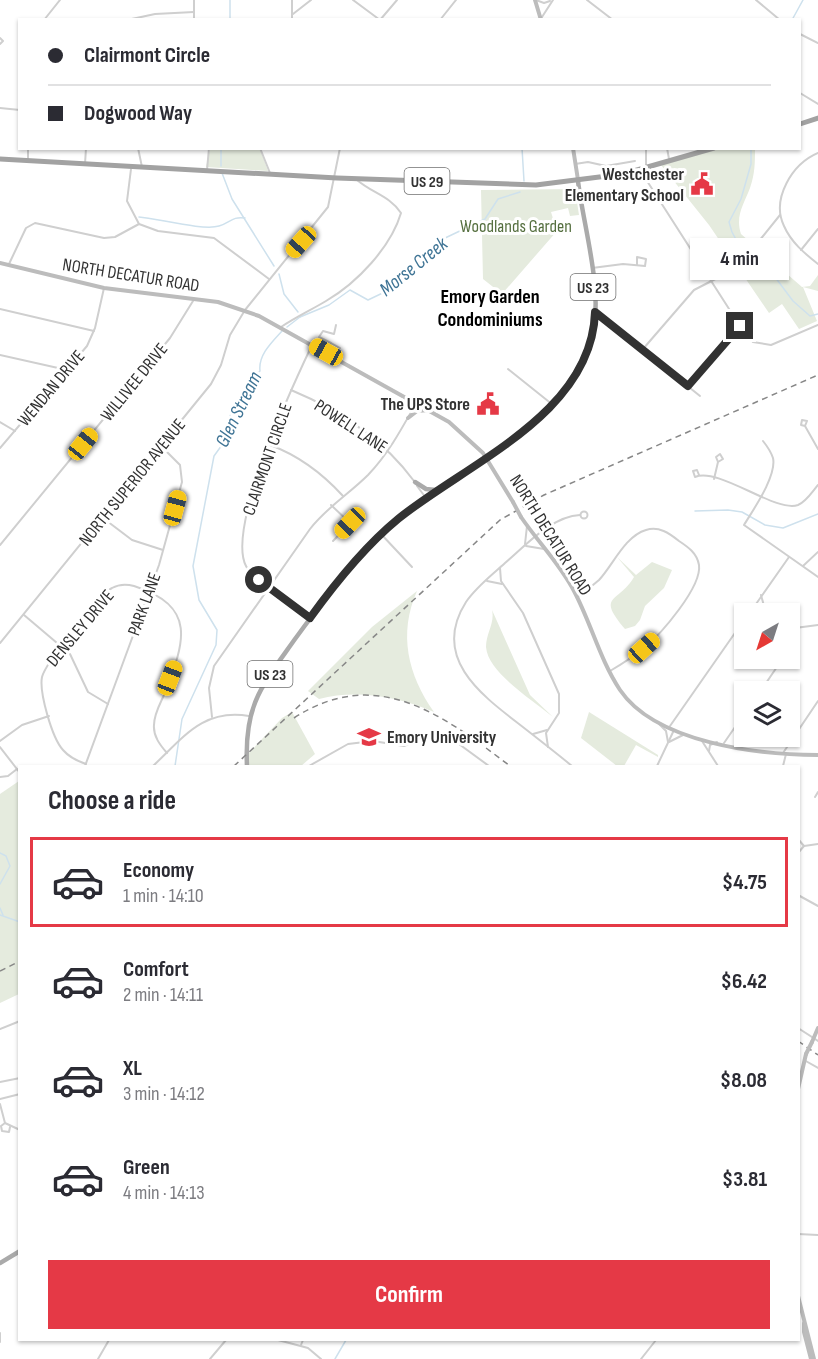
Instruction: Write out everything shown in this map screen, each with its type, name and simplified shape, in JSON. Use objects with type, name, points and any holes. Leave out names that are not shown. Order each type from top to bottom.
[{"type":"highway","points":[[801,124],[818,118]]},
{"type":"highway","points":[[578,181],[643,169],[708,150]]},
{"type":"highway","name":"US 29","points":[[0,159],[491,184],[578,181]]},
{"type":"main road","points":[[535,0],[540,18]]},
{"type":"main road","points":[[573,150],[578,181]]},
{"type":"main road","name":"US 23","points":[[248,765],[249,716],[263,685],[344,573],[381,534],[426,498],[486,457],[553,405],[571,383],[593,333],[595,312],[592,268],[578,181]]},
{"type":"main road","name":"NORTH DECATUR ROAD","points":[[0,262],[104,288],[194,298],[245,310],[281,327],[432,411],[453,425],[486,457],[521,517],[577,597],[610,671],[627,699],[658,723],[687,735],[784,754],[818,755]]},
{"type":"main road","points":[[408,418],[417,411],[432,411]]},
{"type":"main road","points":[[415,482],[426,489],[438,490]]},
{"type":"main road","points":[[800,1079],[806,1054],[818,1028]]},
{"type":"main road","points":[[0,1263],[18,1252]]},
{"type":"main road","points":[[800,1305],[804,1332],[812,1359]]},
{"type":"street","points":[[46,18],[60,0]]},
{"type":"street","points":[[194,0],[194,18]]},
{"type":"street","points":[[292,0],[292,18]]},
{"type":"street","points":[[293,14],[311,0]]},
{"type":"street","points":[[353,0],[377,18]]},
{"type":"street","points":[[382,18],[397,0]]},
{"type":"street","points":[[442,18],[456,0]]},
{"type":"street","points":[[535,0],[544,3],[553,0]]},
{"type":"street","points":[[542,18],[553,0]]},
{"type":"street","points":[[587,0],[610,18]]},
{"type":"street","points":[[756,0],[778,18]]},
{"type":"street","points":[[136,18],[155,14],[194,12]]},
{"type":"street","points":[[801,34],[818,43]]},
{"type":"street","points":[[0,38],[3,41],[0,44]]},
{"type":"street","points":[[801,94],[818,104]]},
{"type":"street","points":[[0,108],[18,110]]},
{"type":"street","points":[[28,150],[28,161]]},
{"type":"street","points":[[85,164],[86,150]]},
{"type":"street","points":[[138,150],[142,167]]},
{"type":"street","points":[[207,170],[208,150]]},
{"type":"street","points":[[261,150],[270,173]]},
{"type":"street","name":"NORTH SUPERIOR AVENUE","points":[[0,643],[211,384],[221,365],[230,335],[245,310],[324,214],[333,194],[340,150]]},
{"type":"street","points":[[646,150],[643,169],[740,326],[753,342],[764,345],[818,324]]},
{"type":"street","points":[[667,150],[670,162]]},
{"type":"street","points":[[818,153],[803,162],[789,178],[782,194],[780,214],[786,232],[801,250],[818,264]]},
{"type":"street","points":[[575,164],[588,162],[606,166],[635,161]]},
{"type":"street","points":[[131,166],[127,201],[139,224],[158,231],[214,238],[269,279]]},
{"type":"street","points":[[281,327],[329,299],[378,257],[395,231],[401,213],[398,208],[386,196],[366,187],[355,178]]},
{"type":"street","points":[[759,241],[780,214]]},
{"type":"street","points":[[8,265],[26,228],[35,223],[104,238],[115,237],[139,224]]},
{"type":"street","points":[[801,250],[818,229]]},
{"type":"street","points":[[592,268],[637,265]]},
{"type":"street","points":[[643,349],[694,290],[731,271]]},
{"type":"street","name":"WENDAN DRIVE","points":[[0,448],[84,350],[94,331],[104,288]]},
{"type":"street","name":"WILLIVEE DRIVE","points":[[0,545],[170,338],[194,298]]},
{"type":"street","points":[[0,309],[94,331]]},
{"type":"street","points":[[595,312],[700,396]]},
{"type":"street","points":[[326,352],[336,325]]},
{"type":"street","points":[[688,386],[740,326]]},
{"type":"street","points":[[334,334],[323,331],[319,337],[340,348]]},
{"type":"street","name":"CLAIRMONT CIRCLE","points":[[310,618],[269,588],[247,568],[242,548],[245,518],[270,445],[291,390],[312,345]]},
{"type":"street","points":[[0,355],[67,370]]},
{"type":"street","points":[[508,369],[553,405]]},
{"type":"street","name":"POWELL LANE","points":[[291,390],[336,413],[389,450],[426,498]]},
{"type":"street","points":[[212,717],[209,688],[214,666],[310,529],[332,505],[368,475],[389,450],[416,402]]},
{"type":"street","points":[[0,422],[15,431]]},
{"type":"street","points":[[805,426],[818,449]]},
{"type":"street","points":[[763,441],[772,455],[773,466],[761,496],[744,525],[818,577]]},
{"type":"street","points":[[270,445],[309,464],[343,496]]},
{"type":"street","name":"PARK LANE","points":[[86,765],[163,550],[183,474],[177,460],[162,446]]},
{"type":"street","points":[[714,478],[718,462]]},
{"type":"street","points":[[699,475],[724,480],[787,506],[796,505],[818,485]]},
{"type":"street","points":[[332,505],[350,523],[333,541]]},
{"type":"street","points":[[571,765],[476,690],[459,662],[455,640],[459,617],[470,596],[484,582],[534,537],[564,519],[580,515]]},
{"type":"street","points":[[103,518],[132,540],[163,550]]},
{"type":"street","points":[[524,547],[527,526]]},
{"type":"street","points":[[577,597],[598,581],[633,538],[645,530],[656,529],[669,534],[691,549],[697,560],[696,581],[667,624],[644,648],[610,671]]},
{"type":"street","points":[[381,534],[412,567]]},
{"type":"street","points":[[524,547],[534,545],[544,549]]},
{"type":"street","points":[[803,566],[818,552]]},
{"type":"street","points":[[756,603],[789,556]]},
{"type":"street","points":[[501,567],[500,576],[503,584],[523,613],[559,694],[559,713],[547,730],[546,741],[550,749]]},
{"type":"street","points":[[484,582],[493,581],[503,584]]},
{"type":"street","name":"DENSLEY DRIVE","points":[[86,765],[71,758],[61,748],[42,692],[42,679],[46,667],[62,646],[110,590],[123,585],[148,591],[162,598],[172,607],[183,633],[180,652],[154,721],[157,739],[167,753]]},
{"type":"street","points":[[761,595],[763,603]]},
{"type":"street","points":[[23,615],[62,646],[75,661],[88,692],[108,704]]},
{"type":"street","points":[[800,627],[818,624]]},
{"type":"street","points":[[669,728],[734,635]]},
{"type":"street","points":[[783,765],[784,754],[818,700]]},
{"type":"street","points":[[154,765],[199,724],[212,717],[228,714],[249,716]]},
{"type":"street","points":[[0,741],[18,728],[49,716]]},
{"type":"street","points":[[658,723],[667,735],[668,744]]},
{"type":"street","points":[[724,743],[734,728]]},
{"type":"street","points":[[531,733],[547,730]]},
{"type":"street","points":[[658,765],[674,730]]},
{"type":"street","points":[[311,765],[348,744],[373,741],[404,746],[438,732],[448,736],[488,765]]},
{"type":"street","points":[[668,744],[676,737],[687,735]]},
{"type":"street","points":[[700,738],[717,765]]},
{"type":"street","points":[[709,751],[710,745],[717,742]]},
{"type":"street","points":[[0,747],[17,770],[8,776],[0,777]]},
{"type":"street","points":[[815,797],[818,792]]},
{"type":"street","points":[[800,841],[804,846]]},
{"type":"street","points":[[800,851],[804,846],[818,844]]},
{"type":"street","points":[[800,896],[818,906]]},
{"type":"street","points":[[0,1029],[18,1022]]},
{"type":"street","points":[[800,1030],[814,1040]]},
{"type":"street","points":[[804,1060],[818,1068]]},
{"type":"street","points":[[0,1082],[18,1078]]},
{"type":"street","points":[[0,1099],[18,1094]]},
{"type":"street","points":[[0,1104],[5,1123],[18,1129]]},
{"type":"street","points":[[5,1123],[2,1131],[9,1132],[10,1127]]},
{"type":"street","points":[[800,1234],[818,1235]]},
{"type":"street","points":[[0,1333],[0,1342]]},
{"type":"street","points":[[98,1359],[108,1341]]},
{"type":"street","points":[[210,1359],[225,1341]]},
{"type":"street","points":[[283,1341],[301,1345],[321,1359]]},
{"type":"street","points":[[301,1345],[303,1341]]},
{"type":"street","points":[[641,1359],[656,1341]]},
{"type":"green space","points":[[210,150],[260,150],[268,171],[206,167]]},
{"type":"green space","points":[[710,150],[755,150],[753,178],[739,221],[741,234],[802,287],[810,286],[818,275],[818,291],[803,287],[817,321],[799,329],[782,304],[769,313],[709,225],[661,165]]},
{"type":"green space","name":"Woodlands Garden","points":[[575,189],[579,215],[570,216],[568,208],[551,212],[557,231],[502,294],[483,279],[481,190]]},
{"type":"green space","points":[[617,557],[636,575],[652,562],[672,570],[664,588],[645,606],[640,620],[635,626],[625,629],[616,618],[611,604],[634,577]]},
{"type":"green space","points":[[417,591],[408,623],[409,654],[418,684],[434,712],[407,702],[378,696],[348,695],[319,699],[308,691],[372,627]]},
{"type":"green space","points":[[492,610],[530,695],[553,717],[494,667],[486,647]]},
{"type":"green space","points":[[292,712],[315,754],[302,765],[248,765],[247,755],[282,718]]},
{"type":"green space","points":[[589,712],[658,757],[636,745],[625,765],[616,765],[581,738]]},
{"type":"green space","points":[[18,782],[18,994],[0,1003],[0,794]]},
{"type":"waterway","points":[[230,0],[230,18]]},
{"type":"waterway","points":[[793,18],[803,0]]},
{"type":"waterway","points":[[221,150],[221,166]]},
{"type":"waterway","name":"Morse Creek","points":[[522,150],[524,181]]},
{"type":"waterway","points":[[751,150],[751,164],[741,199],[729,222],[732,232],[740,247],[772,273],[793,301],[810,316],[818,314]]},
{"type":"waterway","points":[[222,173],[232,199],[274,266]]},
{"type":"waterway","name":"Morse Creek","points":[[300,317],[329,305],[350,290],[368,300],[391,289],[422,264],[429,252],[443,239],[485,219],[498,199],[520,192]]},
{"type":"waterway","points":[[139,217],[191,226],[212,227],[223,225],[237,218],[245,218]]},
{"type":"waterway","points":[[279,274],[284,294],[298,312]]},
{"type":"waterway","points":[[287,327],[300,317]]},
{"type":"waterway","name":"Glen Stream","points":[[175,765],[182,719],[216,645],[217,630],[199,600],[193,566],[214,456],[227,438],[227,422],[245,386],[260,371],[263,354],[282,331]]},
{"type":"waterway","points":[[695,511],[742,512],[765,525],[783,528],[818,514]]},
{"type":"waterway","points":[[0,853],[6,856],[10,866],[0,884]]},
{"type":"waterway","points":[[0,908],[3,915]]},
{"type":"waterway","points":[[0,915],[18,921]]},
{"type":"waterway","points":[[335,1359],[345,1341]]},
{"type":"railway","points":[[235,765],[500,520],[544,495],[818,375]]},
{"type":"railway","points":[[294,718],[324,703],[353,696],[381,696],[408,703],[435,715],[509,765]]},
{"type":"railway","points":[[0,971],[18,962]]},
{"type":"railway","points":[[800,1042],[818,1055]]},
{"type":"place","name":"Westchester Elementary School","points":[[702,184]]},
{"type":"place","name":"The UPS Store","points":[[488,404]]},
{"type":"place","name":"Emory University","points":[[369,737]]},
{"type":"district","name":"Emory Garden Condominiums","points":[[490,308]]},
{"type":"route","points":[[259,580],[310,618],[344,573],[381,534],[426,498],[530,425],[557,401],[577,372],[593,333],[595,312],[688,386],[740,326]]}]
